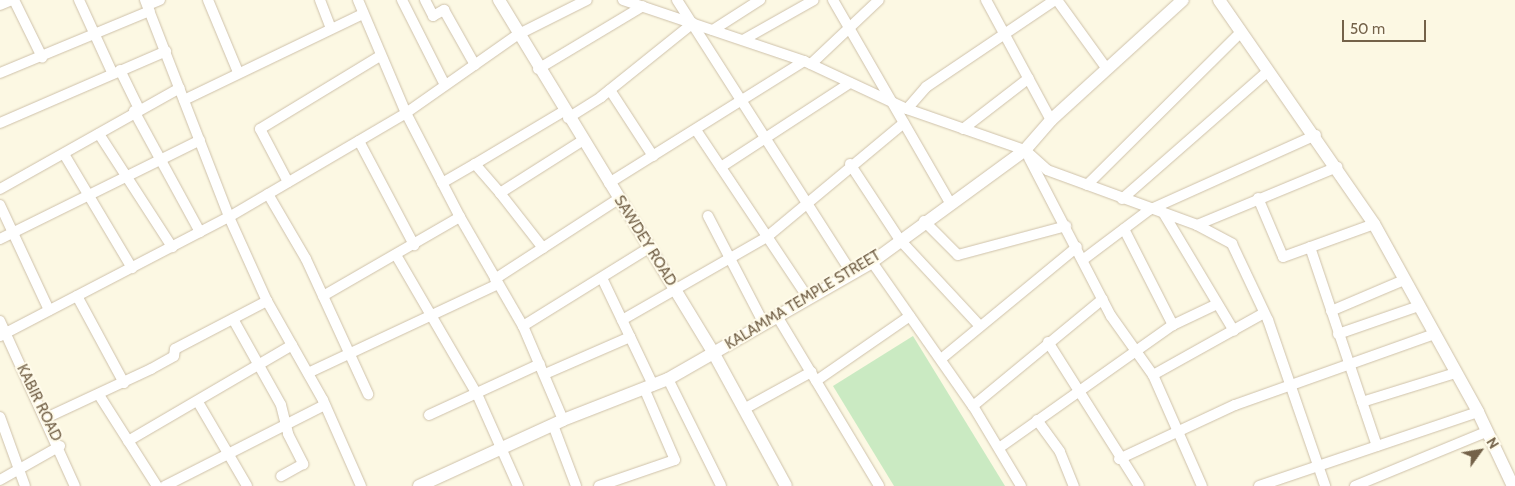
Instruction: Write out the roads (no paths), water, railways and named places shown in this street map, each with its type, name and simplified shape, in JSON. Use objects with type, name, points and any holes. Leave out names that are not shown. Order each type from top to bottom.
[{"type":"street","points":[[0,5],[13,0],[42,57]]},
{"type":"street","points":[[79,0],[95,35],[137,110],[158,160],[200,232]]},
{"type":"street","points":[[0,73],[95,35],[160,0]]},
{"type":"street","points":[[208,0],[238,72]]},
{"type":"street","points":[[320,0],[331,28]]},
{"type":"street","points":[[358,0],[380,56],[406,113],[460,217],[524,326],[545,374],[576,486]]},
{"type":"street","points":[[402,0],[446,85]]},
{"type":"street","points":[[425,0],[433,16],[444,10],[475,65]]},
{"type":"street","name":"SAWDEY ROAD","points":[[499,0],[538,70],[714,354],[786,486]]},
{"type":"street","points":[[3,335],[229,217],[406,113],[517,35],[587,0]]},
{"type":"street","points":[[623,0],[807,62],[891,102],[1025,150],[1047,170],[1149,210],[1197,225],[1232,244],[1264,312],[1326,486]]},
{"type":"street","points":[[677,0],[850,271]]},
{"type":"street","points":[[713,30],[760,0]]},
{"type":"street","points":[[743,40],[814,0]]},
{"type":"street","points":[[833,0],[950,203]]},
{"type":"street","points":[[609,183],[807,62],[849,28],[879,0]]},
{"type":"street","points":[[986,0],[1051,120]]},
{"type":"street","points":[[906,108],[926,87],[1056,0],[1107,69]]},
{"type":"street","name":"KALAMMA TEMPLE STREET","points":[[420,486],[558,422],[668,379],[714,354],[850,271],[872,262],[924,221],[1025,150],[1051,120],[1183,0]]},
{"type":"street","points":[[1219,0],[1267,72],[1316,135],[1374,224],[1478,412],[1513,486]]},
{"type":"street","points":[[148,5],[229,217],[267,301],[325,405],[361,486]]},
{"type":"street","points":[[538,70],[643,6]]},
{"type":"street","points":[[184,100],[238,72],[363,14]]},
{"type":"street","points":[[442,183],[610,90],[693,23]]},
{"type":"street","points":[[1087,185],[1241,32]]},
{"type":"street","points":[[0,123],[116,71],[166,51]]},
{"type":"street","points":[[288,182],[260,129],[380,56]]},
{"type":"street","points":[[1122,199],[1267,72]]},
{"type":"street","points":[[963,129],[1029,78]]},
{"type":"street","points":[[720,167],[850,83]]},
{"type":"street","points":[[0,189],[99,134],[137,110],[180,88]]},
{"type":"street","points":[[610,90],[653,156]]},
{"type":"street","points":[[622,320],[674,288],[732,260],[767,236],[850,164],[904,123]]},
{"type":"street","points":[[696,130],[808,298]]},
{"type":"street","points":[[99,134],[172,247]]},
{"type":"street","points":[[1084,259],[1149,210],[1316,135]]},
{"type":"street","points":[[0,239],[91,197],[158,160],[200,140]]},
{"type":"street","points":[[358,141],[414,245]]},
{"type":"street","points":[[500,194],[582,141]]},
{"type":"street","points":[[1025,150],[1084,259],[1103,299],[1135,355],[1153,375],[1180,429],[1202,486]]},
{"type":"street","points":[[64,154],[132,268]]},
{"type":"street","points":[[475,164],[543,248]]},
{"type":"street","points":[[850,164],[900,240],[978,324]]},
{"type":"street","points":[[1197,225],[1337,166]]},
{"type":"street","points":[[268,194],[351,350],[368,394]]},
{"type":"street","points":[[1258,198],[1283,257],[1374,224]]},
{"type":"street","points":[[308,373],[351,350],[430,318],[497,281],[543,248],[618,199]]},
{"type":"street","points":[[0,205],[16,232],[49,310]]},
{"type":"street","points":[[1164,214],[1234,331]]},
{"type":"street","points":[[708,216],[764,324]]},
{"type":"street","points":[[323,296],[460,217]]},
{"type":"street","points":[[924,221],[958,255],[1066,226]]},
{"type":"street","points":[[1124,229],[1173,326]]},
{"type":"street","points":[[941,358],[978,324],[1077,247]]},
{"type":"street","points":[[1310,247],[1348,365],[1377,446]]},
{"type":"street","points":[[524,326],[649,248]]},
{"type":"street","points":[[396,255],[430,318],[477,394],[518,486]]},
{"type":"street","points":[[872,262],[973,406],[1021,486]]},
{"type":"street","points":[[598,486],[675,460],[630,337],[602,278]]},
{"type":"street","points":[[1331,310],[1404,280]]},
{"type":"street","points":[[77,296],[124,383]]},
{"type":"street","points":[[973,406],[1048,342],[1103,299]]},
{"type":"street","points":[[46,418],[124,383],[267,301]]},
{"type":"street","points":[[999,448],[1078,391],[1135,355],[1173,326],[1217,304]]},
{"type":"street","points":[[1338,334],[1419,306]]},
{"type":"street","points":[[1153,375],[1234,331],[1264,312]]},
{"type":"street","points":[[777,316],[879,486]]},
{"type":"street","points":[[816,381],[910,316]]},
{"type":"street","points":[[233,319],[288,423],[288,434],[303,464],[281,476]]},
{"type":"street","name":"KABIR ROAD","points":[[0,321],[3,335],[60,446],[75,486]]},
{"type":"street","points":[[1119,459],[1180,429],[1290,384],[1434,334]]},
{"type":"street","points":[[545,374],[630,337]]},
{"type":"street","points":[[1048,342],[1119,459],[1139,486]]},
{"type":"street","points":[[128,441],[198,402],[292,345]]},
{"type":"street","points":[[429,415],[540,364]]},
{"type":"street","points":[[744,409],[810,372]]},
{"type":"street","points":[[1362,402],[1455,373]]},
{"type":"street","points":[[668,379],[721,486]]},
{"type":"street","points":[[99,395],[157,486]]},
{"type":"street","points":[[198,402],[247,486]]},
{"type":"street","points":[[165,486],[325,405]]},
{"type":"street","points":[[1259,486],[1478,412]]},
{"type":"street","points":[[0,417],[26,486]]},
{"type":"street","points":[[1036,420],[1060,452],[1074,486]]},
{"type":"street","points":[[1355,486],[1486,432]]},
{"type":"street","points":[[0,480],[60,446]]}]
